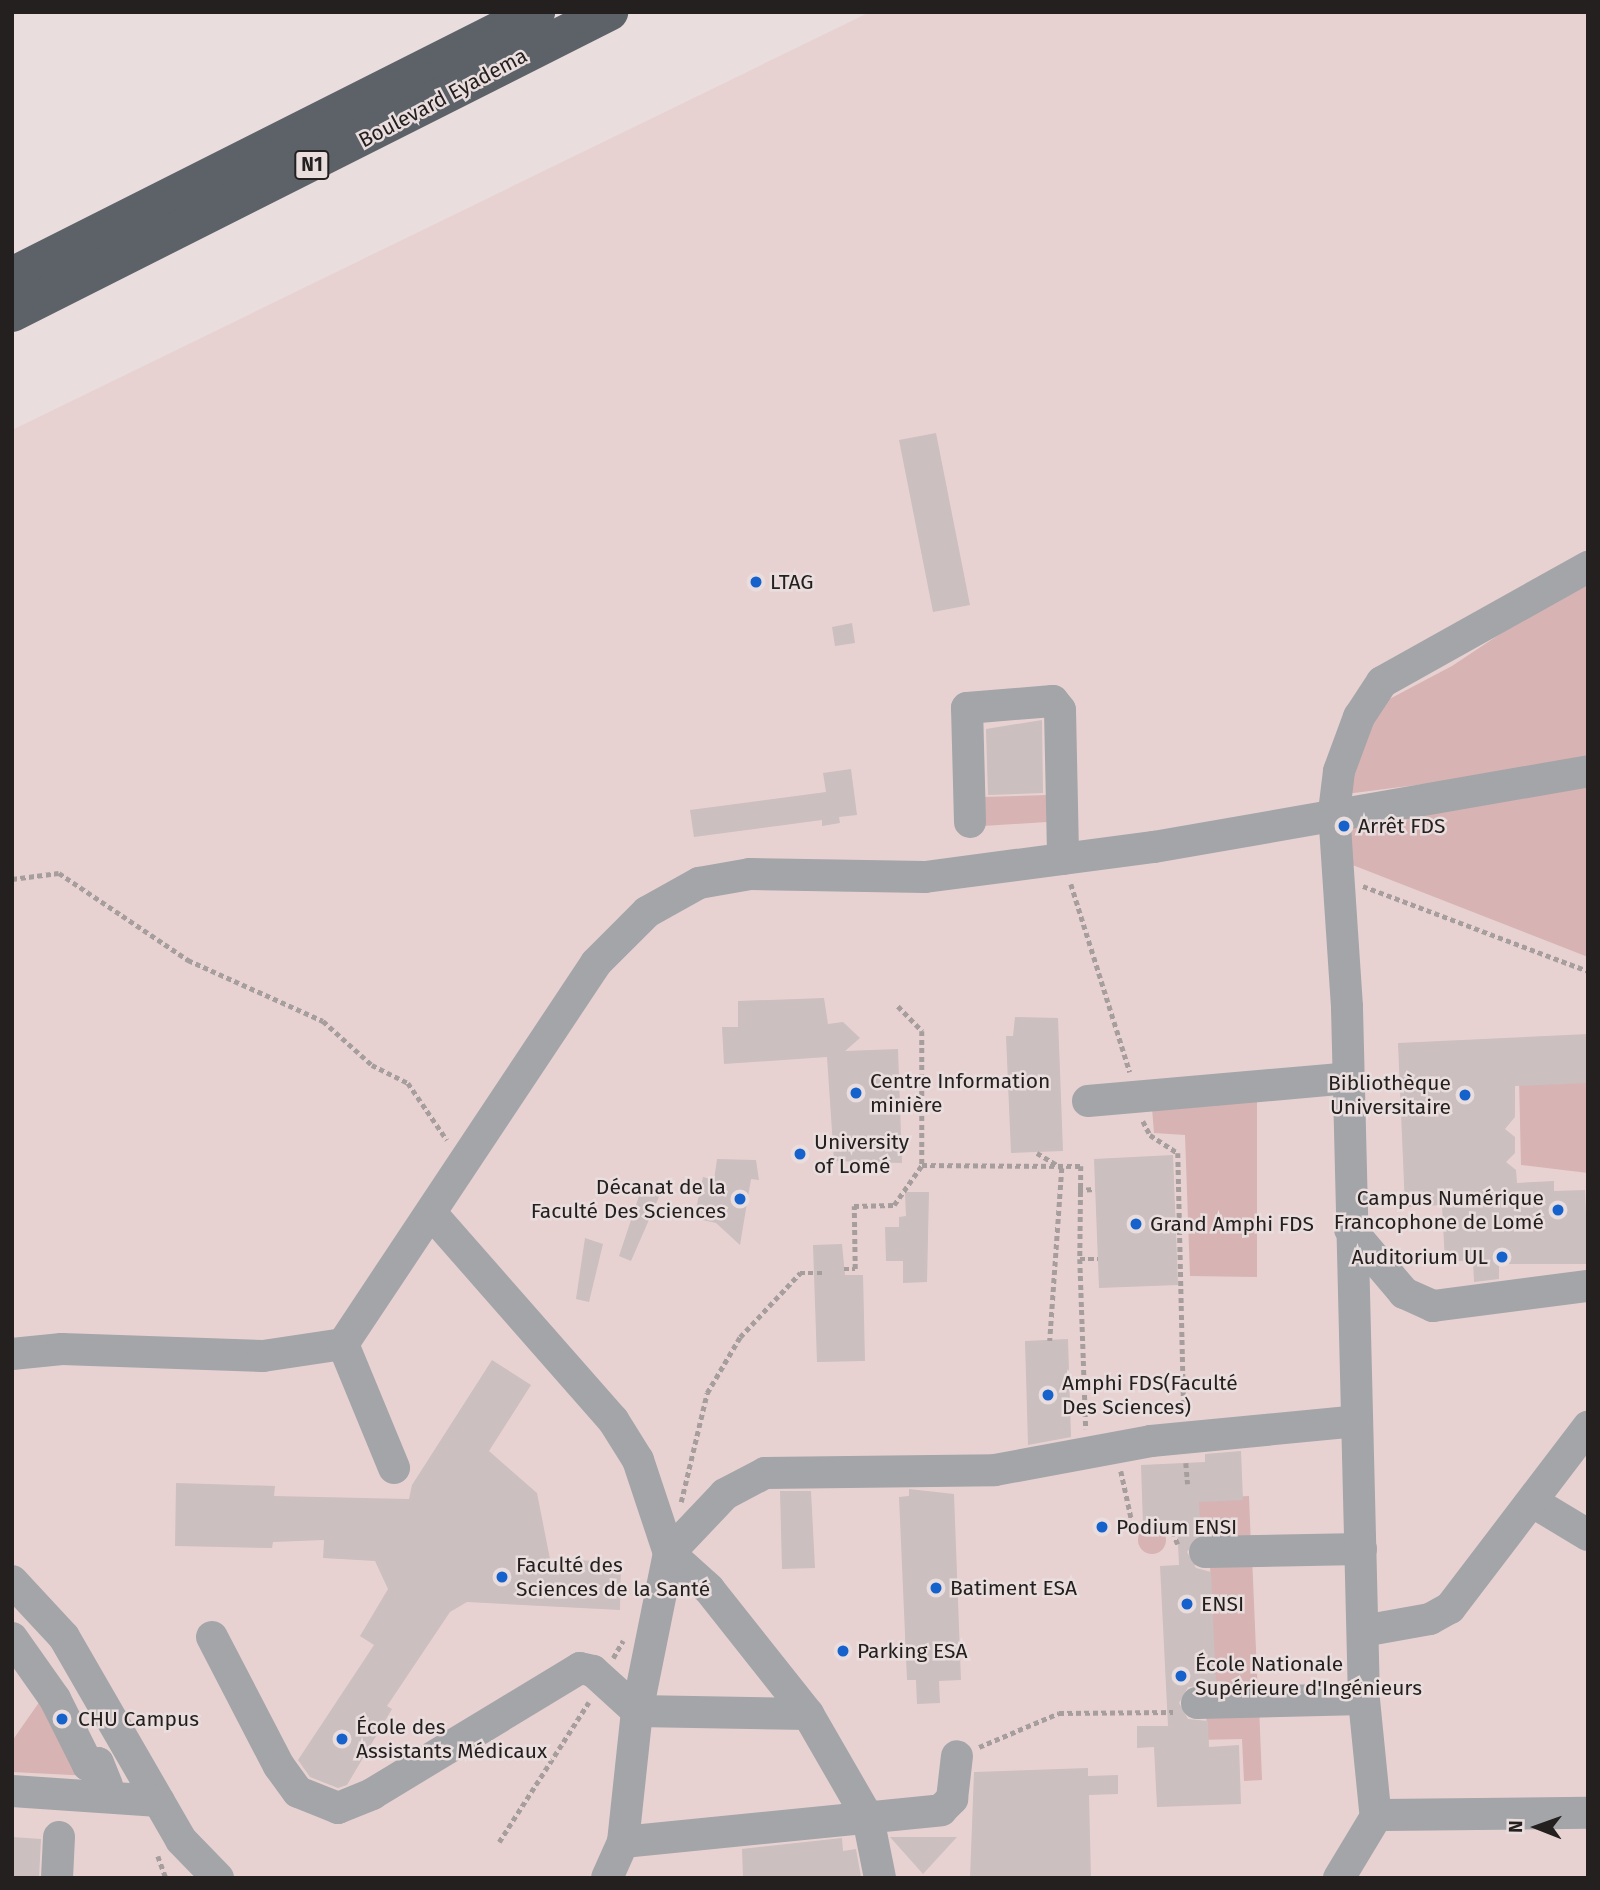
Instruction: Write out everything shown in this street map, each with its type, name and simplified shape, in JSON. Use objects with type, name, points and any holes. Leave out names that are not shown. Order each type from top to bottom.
[{"type":"highway","name":"Boulevard Eyadema","points":[[12,276],[574,17]]},
{"type":"highway","name":"Boulevard Eyadema","points":[[12,313],[574,17]]},
{"type":"lane","points":[[1339,1878],[1377,1815],[1364,1699],[1350,1229],[1349,1077],[1340,878],[1334,812],[1339,771],[1359,717],[1382,682],[1588,567]]},
{"type":"lane","points":[[970,822],[967,708],[1053,701],[1060,710],[1063,859]]},
{"type":"lane","points":[[12,1354],[62,1349],[263,1356],[342,1344],[596,963],[647,912],[699,883],[750,874],[925,877],[1063,859],[1588,771]]},
{"type":"lane","points":[[1088,1101],[1349,1077]]},
{"type":"lane","points":[[431,1213],[613,1420],[638,1460],[669,1553],[709,1590],[808,1714],[868,1818],[880,1878]]},
{"type":"lane","points":[[1350,1229],[1404,1293],[1433,1306],[1588,1286]]},
{"type":"lane","points":[[342,1344],[394,1468]]},
{"type":"lane","points":[[607,1878],[623,1842],[637,1711],[669,1553],[725,1494],[765,1473],[995,1470],[1184,1437],[1357,1421]]},
{"type":"lane","points":[[1363,1631],[1442,1615],[1533,1502],[1588,1427]]},
{"type":"lane","points":[[1533,1502],[1588,1535]]},
{"type":"lane","points":[[1191,1548],[1361,1549]]},
{"type":"lane","points":[[12,1581],[64,1637],[181,1840],[218,1878]]},
{"type":"lane","points":[[212,1637],[279,1766],[298,1792],[338,1808],[372,1794],[580,1668],[593,1671],[637,1711],[808,1714]]},
{"type":"lane","points":[[12,1638],[55,1699],[88,1765],[98,1763],[107,1785]]},
{"type":"lane","points":[[1187,1708],[1364,1699]]},
{"type":"lane","points":[[623,1842],[868,1818],[947,1806],[957,1756]]},
{"type":"lane","points":[[12,1791],[159,1801]]},
{"type":"lane","points":[[1377,1815],[1588,1813]]},
{"type":"lane","points":[[57,1878],[59,1837]]},
{"type":"path","points":[[1063,859],[1138,1097],[1145,1128],[1178,1153],[1184,1437],[1188,1483]]},
{"type":"path","points":[[12,879],[59,873],[188,960],[323,1021],[372,1065],[408,1083],[441,1125],[459,1169]]},
{"type":"path","points":[[1340,878],[1588,971]]},
{"type":"path","points":[[844,1269],[855,1269],[854,1206],[894,1205],[922,1165],[922,1031],[898,1006]]},
{"type":"path","points":[[1037,1153],[1062,1168]]},
{"type":"path","points":[[922,1165],[1062,1168],[1081,1166],[1078,1190],[1080,1259],[1102,1452],[1133,1526],[1169,1524],[1191,1548]]},
{"type":"path","points":[[1050,1341],[1062,1168]]},
{"type":"path","points":[[1078,1190],[1095,1189]]},
{"type":"path","points":[[1080,1259],[1098,1259]]},
{"type":"path","points":[[669,1553],[707,1393],[740,1337],[800,1273],[825,1273]]},
{"type":"path","points":[[957,1756],[1059,1713],[1187,1708]]},
{"type":"shaded area","name":"University of Lomé","points":[[870,12],[1588,12],[1588,1878],[12,1878],[12,430]]},
{"type":"shaded area","points":[[1588,586],[1588,763],[1346,794],[1378,705],[1452,666],[1566,590]]},
{"type":"shaded area","points":[[1588,785],[1588,957],[1350,864],[1349,818]]},
{"type":"shaded area","points":[[1047,795],[1047,822],[983,826],[982,797]]},
{"type":"shaded area","points":[[1588,1076],[1588,1173],[1521,1165],[1519,1078]]},
{"type":"shaded area","points":[[1257,1093],[1257,1277],[1190,1276],[1185,1135],[1154,1133],[1152,1108]]},
{"type":"shaded area","points":[[1249,1496],[1251,1547],[1200,1549],[1199,1525],[1186,1499]]},
{"type":"shaded area","points":[[1152,1526],[1162,1530],[1166,1540],[1162,1550],[1152,1554],[1142,1550],[1138,1540],[1142,1530]]},
{"type":"shaded area","points":[[1252,1556],[1258,1697],[1215,1695],[1210,1565],[1190,1565],[1190,1559]]},
{"type":"shaded area","points":[[47,1691],[92,1776],[12,1772],[12,1741]]},
{"type":"shaded area","points":[[1259,1705],[1262,1780],[1244,1781],[1242,1739],[1197,1740],[1207,1735],[1206,1707]]},
{"type":"building","points":[[936,433],[970,605],[933,612],[899,440]]},
{"type":"building","points":[[852,623],[855,643],[835,646],[832,627]]},
{"type":"building","points":[[1042,720],[1043,793],[988,795],[986,729]]},
{"type":"building","points":[[851,769],[857,815],[839,817],[840,823],[822,826],[822,820],[694,837],[690,810],[826,792],[823,773]]},
{"type":"building","points":[[824,998],[828,1024],[843,1022],[860,1038],[845,1051],[898,1049],[902,1163],[834,1161],[827,1057],[724,1064],[722,1027],[738,1027],[738,1001]]},
{"type":"building","points":[[1015,1017],[1058,1018],[1063,1151],[1011,1153],[1006,1036],[1013,1036]]},
{"type":"building","points":[[1588,1034],[1588,1083],[1515,1086],[1515,1117],[1505,1129],[1515,1137],[1515,1153],[1506,1162],[1516,1170],[1517,1183],[1554,1181],[1554,1191],[1585,1190],[1588,1264],[1499,1264],[1499,1279],[1474,1282],[1473,1260],[1445,1262],[1442,1205],[1405,1207],[1398,1043]]},
{"type":"building","name":"Grand Amphi FDS","points":[[1173,1155],[1178,1285],[1099,1288],[1094,1159]]},
{"type":"building","points":[[717,1159],[756,1160],[759,1180],[751,1179],[740,1245],[716,1223],[694,1218],[703,1177],[714,1180]]},
{"type":"building","points":[[644,1181],[662,1190],[631,1261],[619,1256]]},
{"type":"building","points":[[905,1192],[929,1192],[927,1282],[903,1283],[903,1261],[886,1261],[885,1227],[899,1227],[899,1217],[906,1216]]},
{"type":"building","points":[[585,1238],[603,1244],[589,1302],[576,1299]]},
{"type":"building","points":[[842,1244],[845,1275],[863,1275],[865,1361],[817,1362],[813,1245]]},
{"type":"building","name":"Amphi FDS(Faculté Des Sciences)","points":[[1068,1339],[1071,1437],[1028,1445],[1025,1341]]},
{"type":"building","name":"Faculté des Sciences de la Santé","points":[[492,1360],[531,1385],[489,1451],[537,1493],[550,1559],[621,1562],[620,1610],[467,1602],[450,1612],[387,1706],[392,1709],[347,1785],[338,1788],[310,1777],[298,1760],[374,1645],[360,1636],[388,1589],[375,1561],[323,1558],[324,1540],[273,1542],[272,1548],[175,1546],[176,1483],[275,1486],[274,1496],[409,1499],[412,1485]]},
{"type":"building","name":"ENSI","points":[[1241,1451],[1243,1500],[1199,1502],[1201,1535],[1187,1552],[1196,1568],[1211,1572],[1216,1684],[1188,1687],[1179,1703],[1188,1719],[1208,1721],[1209,1747],[1239,1745],[1241,1804],[1157,1807],[1154,1747],[1137,1748],[1137,1726],[1168,1726],[1160,1566],[1179,1565],[1177,1524],[1143,1526],[1141,1465],[1205,1462],[1205,1454]]},
{"type":"building","name":"Batiment ESA","points":[[909,1489],[954,1494],[961,1680],[939,1681],[940,1703],[917,1704],[916,1680],[907,1680],[899,1497],[909,1496]]},
{"type":"building","points":[[780,1491],[811,1491],[815,1568],[782,1569]]},
{"type":"building","points":[[1088,1768],[1088,1776],[1118,1775],[1118,1794],[1089,1795],[1091,1878],[970,1878],[974,1772]]},
{"type":"building","points":[[12,1837],[41,1839],[39,1878],[12,1878]]},
{"type":"building","points":[[890,1837],[957,1837],[923,1874]]},
{"type":"building","points":[[842,1838],[843,1851],[856,1849],[861,1877],[743,1878],[742,1849]]},
{"type":"place","name":"LTAG","points":[[756,582]]},
{"type":"place","name":"Arrêt FDS","points":[[1344,826]]},
{"type":"place","name":"Centre Information minière","points":[[856,1093]]},
{"type":"place","name":"Bibliothèque Universitaire","points":[[1465,1095]]},
{"type":"place","name":"University of Lomé","points":[[800,1154]]},
{"type":"place","name":"Décanat de la Faculté Des Sciences","points":[[740,1199]]},
{"type":"place","name":"Campus Numérique Francophone de Lomé","points":[[1558,1210]]},
{"type":"place","name":"Grand Amphi FDS","points":[[1136,1224]]},
{"type":"place","name":"Auditorium UL","points":[[1502,1257]]},
{"type":"place","name":"Amphi FDS(Faculté Des Sciences)","points":[[1048,1395]]},
{"type":"place","name":"Podium ENSI","points":[[1102,1527]]},
{"type":"place","name":"Faculté des Sciences de la Santé","points":[[502,1577]]},
{"type":"place","name":"Batiment ESA","points":[[936,1588]]},
{"type":"place","name":"ENSI","points":[[1187,1604]]},
{"type":"place","name":"Parking ESA","points":[[843,1651]]},
{"type":"place","name":"École Nationale Supérieure d'Ingénieurs","points":[[1181,1676]]},
{"type":"place","name":"CHU Campus","points":[[62,1719]]},
{"type":"place","name":"École des Assistants Médicaux","points":[[342,1739]]}]
